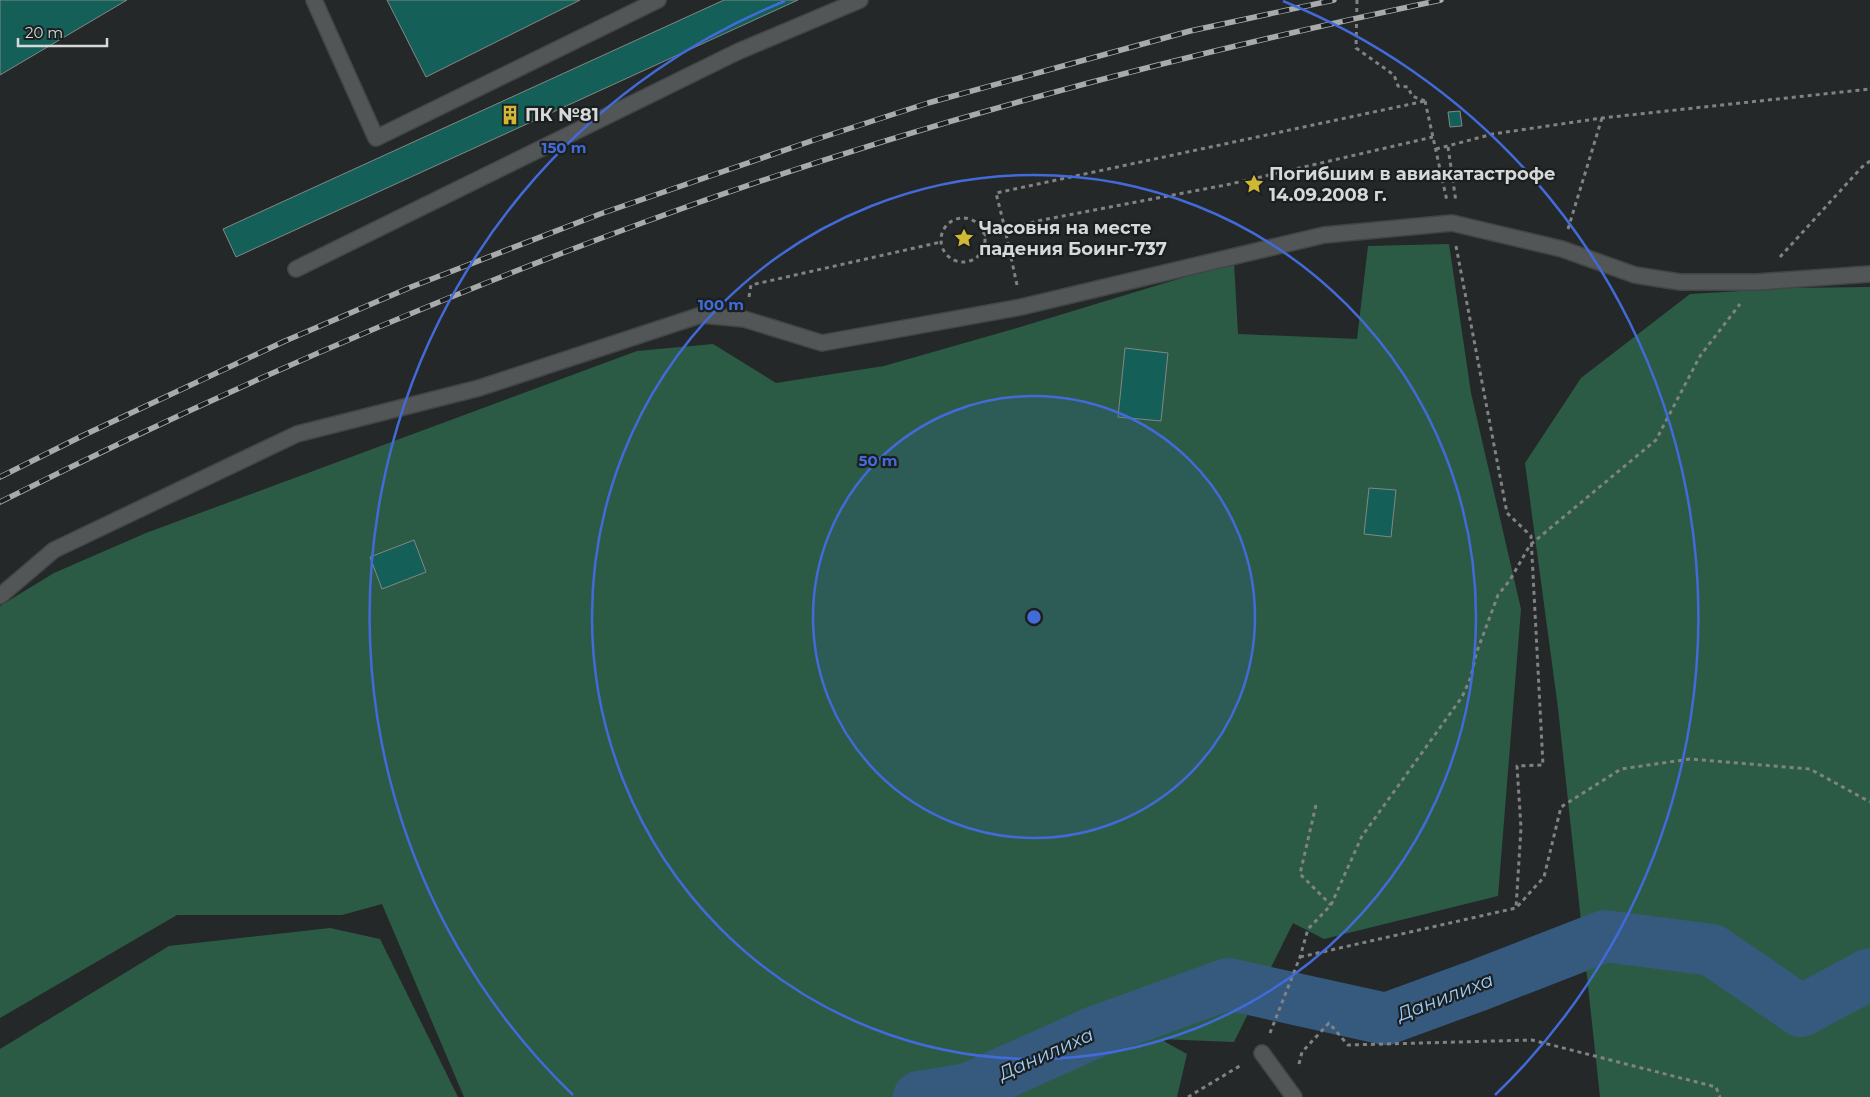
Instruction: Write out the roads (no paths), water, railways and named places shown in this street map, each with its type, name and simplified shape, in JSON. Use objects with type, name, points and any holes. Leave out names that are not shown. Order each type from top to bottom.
[{"type":"street","points":[[314,0],[376,138],[658,0]]},
{"type":"street","points":[[296,269],[737,52],[860,0]]},
{"type":"street","points":[[0,596],[54,550],[297,434],[479,388],[701,315],[744,319],[822,343],[1021,307],[1324,235],[1452,223],[1562,249],[1635,275],[1680,282],[1757,282],[1870,274]]},
{"type":"street","points":[[1262,1053],[1293,1095]]},
{"type":"waterway","name":"Данилиха","points":[[919,1097],[968,1089],[1095,1032],[1228,984],[1386,1019],[1605,936],[1712,950],[1801,1011],[1870,974]]},
{"type":"railway","points":[[0,477],[84,435],[285,341],[411,287],[600,214],[928,103],[1190,31],[1334,0]]},
{"type":"railway","points":[[0,502],[237,389],[397,319],[560,254],[740,188],[937,125],[1137,70],[1238,45],[1441,0]]},
{"type":"place","name":"ПК №81","points":[[510,115]]},
{"type":"place","name":"Погибшим в авиакатастрофе 14.09.2008 г.","points":[[1254,184]]},
{"type":"place","name":"Часовня на месте падения Боинг-737","points":[[964,238]]}]
